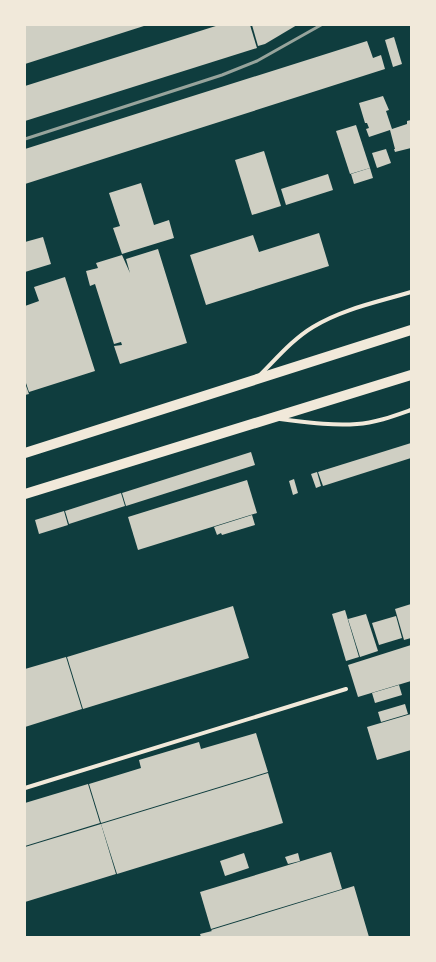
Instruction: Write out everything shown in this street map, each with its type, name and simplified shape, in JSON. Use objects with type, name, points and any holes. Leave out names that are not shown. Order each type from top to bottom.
[{"type":"main road","points":[[25,453],[411,330]]},
{"type":"main road","points":[[25,494],[411,374]]},
{"type":"street","points":[[255,380],[298,338],[313,327],[335,316],[411,292]]},
{"type":"street","points":[[273,418],[326,425],[358,424],[384,419],[411,410]]},
{"type":"street","points":[[25,788],[346,689]]},
{"type":"building","points":[[25,25],[147,25],[25,64]]},
{"type":"building","points":[[219,25],[250,25],[257,48],[25,121],[25,86]]},
{"type":"building","points":[[252,25],[297,25],[265,44],[258,46]]},
{"type":"building","points":[[394,37],[402,64],[393,67],[385,40]]},
{"type":"building","points":[[367,41],[373,58],[381,55],[385,69],[25,184],[25,149]]},
{"type":"building","points":[[383,96],[389,110],[386,111],[392,129],[407,124],[407,121],[411,120],[411,148],[395,152],[390,130],[369,137],[366,129],[369,128],[367,123],[365,123],[359,103]]},
{"type":"building","points":[[356,125],[370,168],[350,174],[336,131]]},
{"type":"building","points":[[386,149],[391,163],[377,168],[372,153]]},
{"type":"building","points":[[264,151],[281,206],[252,215],[235,160]]},
{"type":"building","points":[[370,168],[373,178],[354,184],[351,174]]},
{"type":"building","points":[[328,174],[333,190],[286,205],[281,189]]},
{"type":"building","points":[[141,183],[154,225],[169,220],[174,238],[122,254],[113,228],[120,226],[109,193]]},
{"type":"building","points":[[319,233],[329,266],[206,305],[190,255],[253,235],[259,252]]},
{"type":"building","points":[[43,237],[51,264],[25,272],[25,242]]},
{"type":"building","points":[[158,249],[187,343],[120,364],[114,346],[122,345],[121,342],[114,344],[95,284],[90,286],[86,271],[98,268],[96,263],[122,255],[130,273],[126,259]]},
{"type":"building","points":[[65,277],[95,371],[29,392],[25,380],[25,306],[39,301],[34,287]]},
{"type":"building","points":[[25,383],[29,394],[25,395]]},
{"type":"building","points":[[411,443],[411,458],[323,486],[318,472]]},
{"type":"building","points":[[251,452],[255,465],[126,506],[122,493]]},
{"type":"building","points":[[317,472],[321,486],[316,488],[311,474]]},
{"type":"building","points":[[294,479],[298,493],[293,495],[289,481]]},
{"type":"building","points":[[247,480],[257,513],[138,550],[128,517]]},
{"type":"building","points":[[121,493],[125,506],[69,524],[65,511]]},
{"type":"building","points":[[64,511],[68,525],[39,534],[35,520]]},
{"type":"building","points":[[252,515],[255,525],[222,535],[221,533],[217,535],[214,527]]},
{"type":"building","points":[[411,604],[411,638],[404,640],[395,609]]},
{"type":"building","points":[[233,606],[249,658],[83,709],[67,657]]},
{"type":"building","points":[[345,610],[359,657],[346,661],[332,614]]},
{"type":"building","points":[[366,614],[378,651],[360,657],[348,619]]},
{"type":"building","points":[[396,616],[402,638],[379,645],[372,623]]},
{"type":"building","points":[[411,645],[411,681],[358,697],[348,665]]},
{"type":"building","points":[[66,657],[82,709],[25,727],[25,669]]},
{"type":"building","points":[[399,685],[402,695],[375,703],[372,693]]},
{"type":"building","points":[[405,704],[408,714],[381,722],[378,712]]},
{"type":"building","points":[[411,714],[411,750],[377,760],[367,727]]},
{"type":"building","points":[[256,733],[268,772],[101,823],[89,784],[141,768],[139,760],[199,742],[201,749]]},
{"type":"building","points":[[268,773],[283,823],[117,874],[101,824]]},
{"type":"building","points":[[88,784],[100,823],[25,846],[25,803]]},
{"type":"building","points":[[101,824],[116,874],[25,902],[25,847]]},
{"type":"building","points":[[331,852],[342,889],[211,929],[200,892]]},
{"type":"building","points":[[244,853],[249,868],[225,876],[220,861]]},
{"type":"building","points":[[298,853],[300,861],[288,864],[285,857]]},
{"type":"building","points":[[354,886],[369,937],[201,937],[200,934],[212,931],[211,930]]},
{"type":"railway","points":[[25,139],[222,75],[257,61],[321,25]]}]
